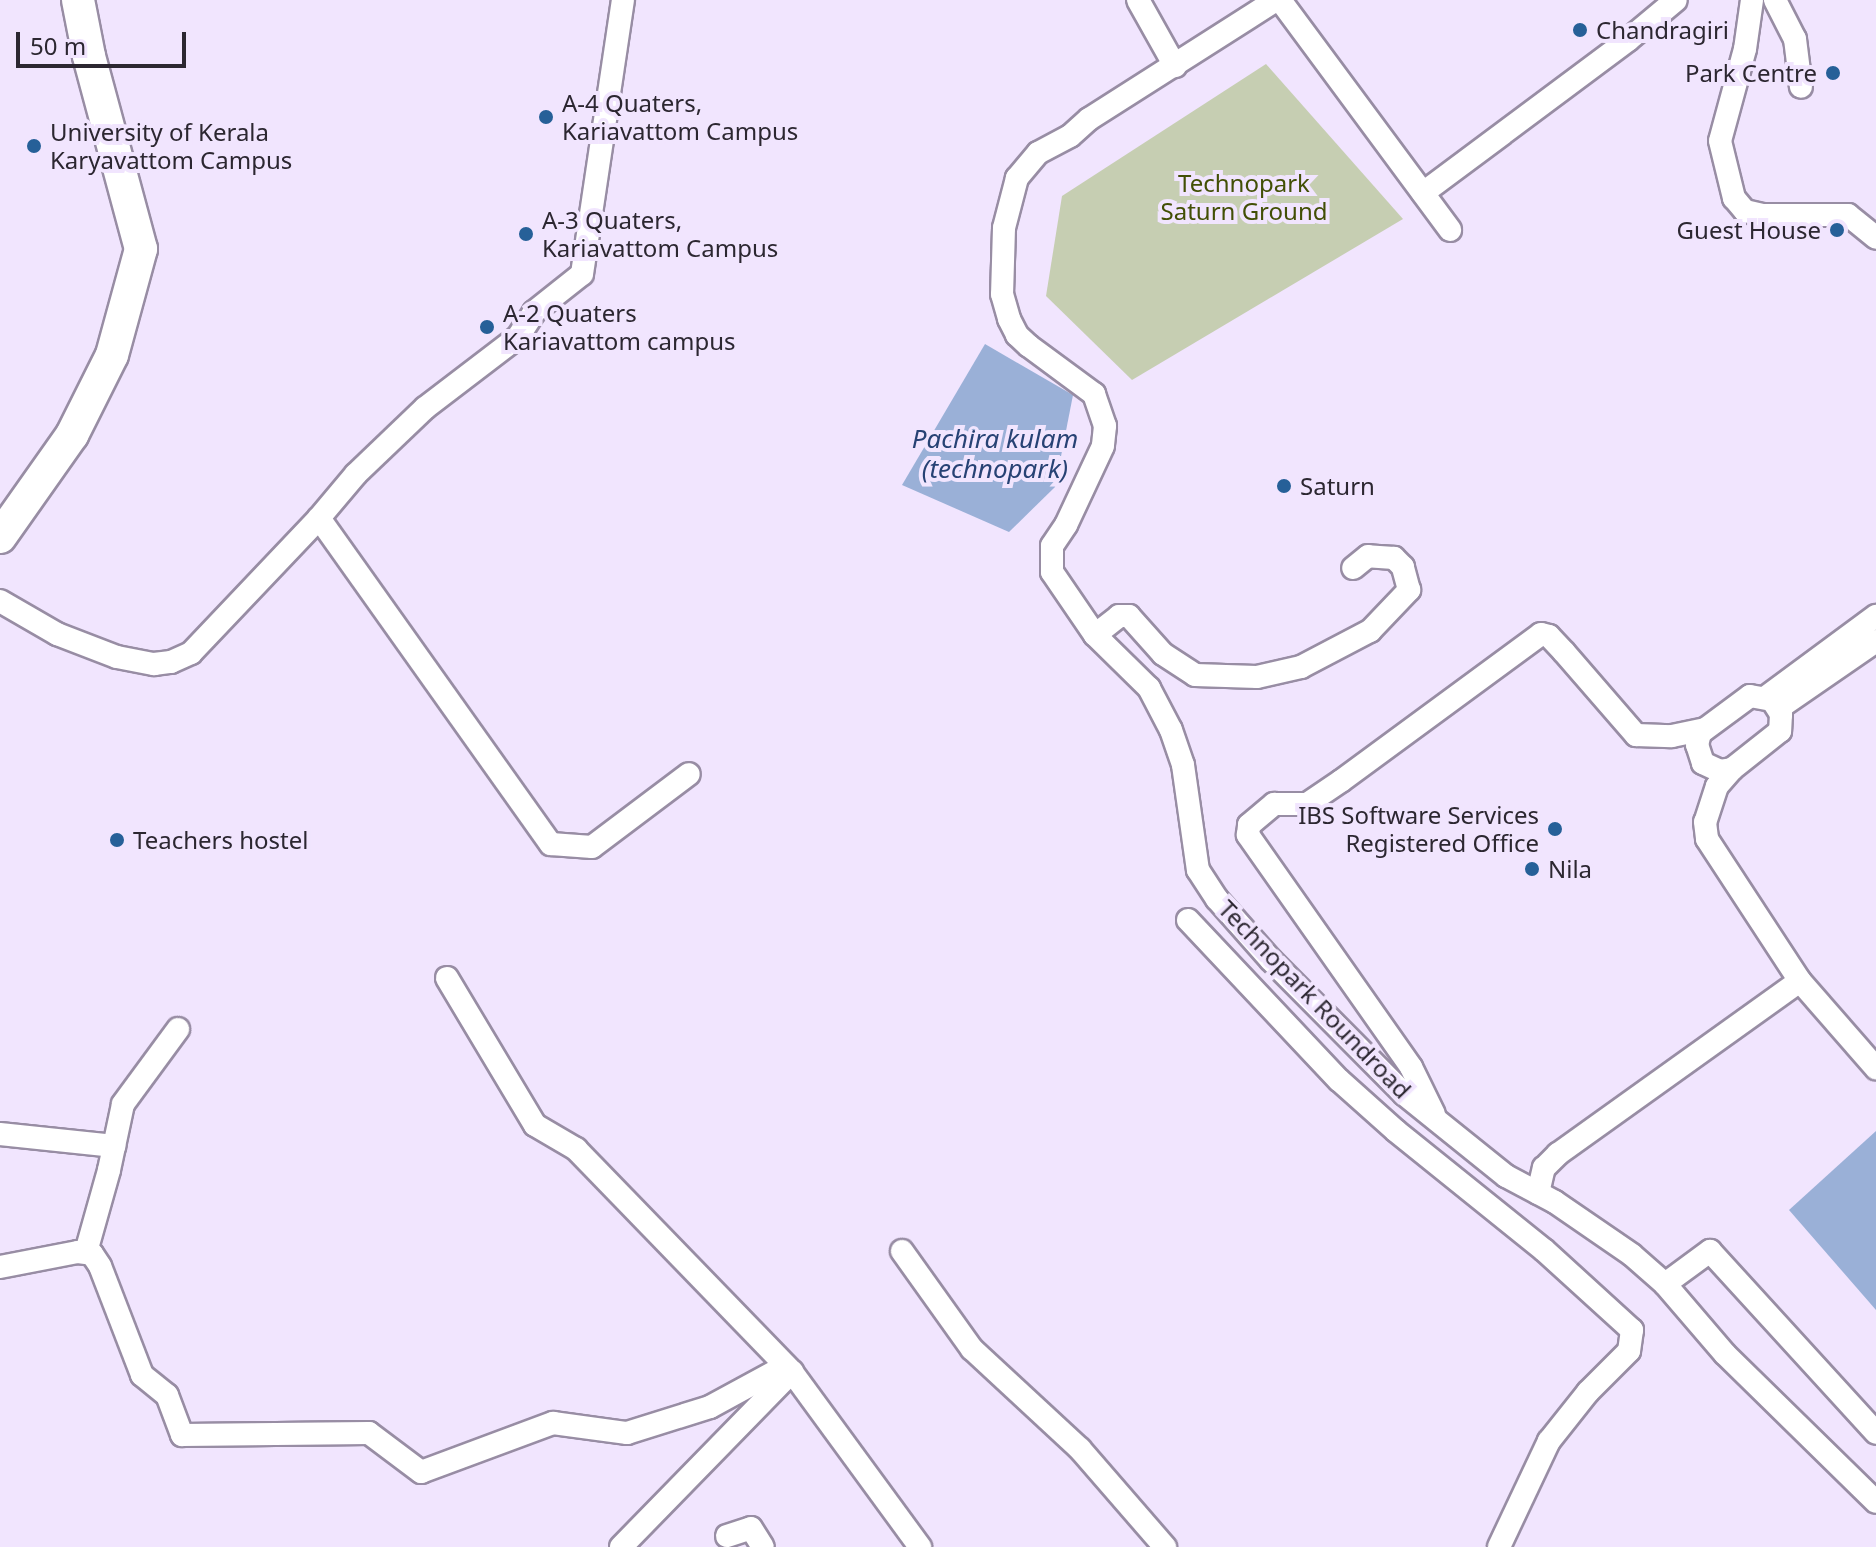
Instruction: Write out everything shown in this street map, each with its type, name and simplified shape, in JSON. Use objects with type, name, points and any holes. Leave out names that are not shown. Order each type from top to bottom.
[{"type":"main road","points":[[0,537],[72,435],[112,355],[141,249],[89,56],[78,0]]},
{"type":"street","points":[[0,601],[57,634],[117,657],[154,664],[171,662],[191,653],[319,518],[356,474],[425,408],[518,337],[534,312],[582,274],[623,0]]},
{"type":"street","points":[[1138,0],[1175,66]]},
{"type":"street","points":[[1278,0],[1450,230]]},
{"type":"street","name":"Technopark Roundroad","points":[[1278,0],[1089,119],[1070,136],[1038,153],[1017,178],[1004,228],[1002,294],[1013,327],[1029,346],[1094,394],[1105,426],[1103,446],[1066,525],[1052,546],[1052,572],[1095,635],[1149,688],[1171,730],[1183,765],[1198,870],[1204,884],[1271,960],[1375,1066],[1506,1176],[1538,1193],[1632,1255],[1665,1284],[1725,1354],[1876,1502]]},
{"type":"street","points":[[1423,193],[1676,0]]},
{"type":"street","points":[[1752,0],[1745,49],[1720,141],[1734,198],[1745,211],[1763,215],[1848,215],[1876,238]]},
{"type":"street","points":[[1775,0],[1795,39],[1801,87]]},
{"type":"street","points":[[319,518],[551,844],[592,847],[689,774]]},
{"type":"street","points":[[1095,635],[1119,616],[1129,616],[1163,654],[1195,675],[1257,677],[1301,667],[1370,631],[1409,590],[1403,567],[1394,558],[1368,556],[1353,568]]},
{"type":"street","points":[[1773,703],[1876,616]]},
{"type":"street","points":[[1434,1115],[1411,1067],[1248,835],[1249,825],[1274,804],[1307,804],[1516,656],[1541,634],[1549,636],[1636,735],[1662,737],[1704,729],[1750,696],[1773,703],[1782,720],[1776,735],[1732,769],[1717,786],[1708,806],[1707,839],[1800,981],[1876,1068]]},
{"type":"street","points":[[1773,703],[1876,641]]},
{"type":"street","points":[[1704,729],[1697,745],[1703,763],[1720,771],[1732,769]]},
{"type":"street","points":[[1188,920],[1339,1080],[1544,1250],[1632,1330],[1629,1351],[1588,1392],[1549,1441],[1499,1547]]},
{"type":"street","points":[[447,978],[535,1125],[576,1149],[792,1372],[920,1547]]},
{"type":"street","points":[[1538,1193],[1544,1168],[1558,1154],[1800,981]]},
{"type":"street","points":[[86,1252],[123,1104],[178,1029]]},
{"type":"street","points":[[0,1134],[114,1146]]},
{"type":"street","points":[[902,1251],[972,1349],[1080,1449],[1165,1547]]},
{"type":"street","points":[[1665,1284],[1710,1251],[1876,1433]]},
{"type":"street","points":[[86,1252],[100,1266],[142,1375],[167,1395],[182,1435],[369,1433],[421,1472],[553,1423],[627,1433],[710,1407],[776,1371],[792,1372]]},
{"type":"street","points":[[0,1267],[86,1252]]},
{"type":"street","points":[[621,1547],[792,1372]]},
{"type":"street","points":[[727,1536],[751,1528],[763,1547]]},
{"type":"green space","name":"Technopark Saturn Ground","points":[[1266,64],[1403,219],[1132,380],[1046,296],[1062,196]]},
{"type":"water","name":"Pachira kulam (technopark)","points":[[985,344],[1073,395],[1055,487],[1009,532],[902,485]]},
{"type":"water","points":[[1876,1131],[1876,1310],[1789,1210]]},
{"type":"place","name":"Chandragiri","points":[[1580,30]]},
{"type":"place","name":"Park Centre","points":[[1833,73]]},
{"type":"place","name":"A-4 Quaters, Kariavattom Campus","points":[[546,117]]},
{"type":"place","name":"University of Kerala Karyavattom Campus","points":[[34,146]]},
{"type":"place","name":"Guest House","points":[[1837,230]]},
{"type":"place","name":"A-3 Quaters, Kariavattom Campus","points":[[526,234]]},
{"type":"place","name":"A-2 Quaters Kariavattom campus","points":[[487,327]]},
{"type":"place","name":"Saturn","points":[[1284,486]]},
{"type":"place","name":"IBS Software Services Registered Office","points":[[1555,829]]},
{"type":"place","name":"Teachers hostel","points":[[117,840]]},
{"type":"place","name":"Nila","points":[[1532,869]]}]
